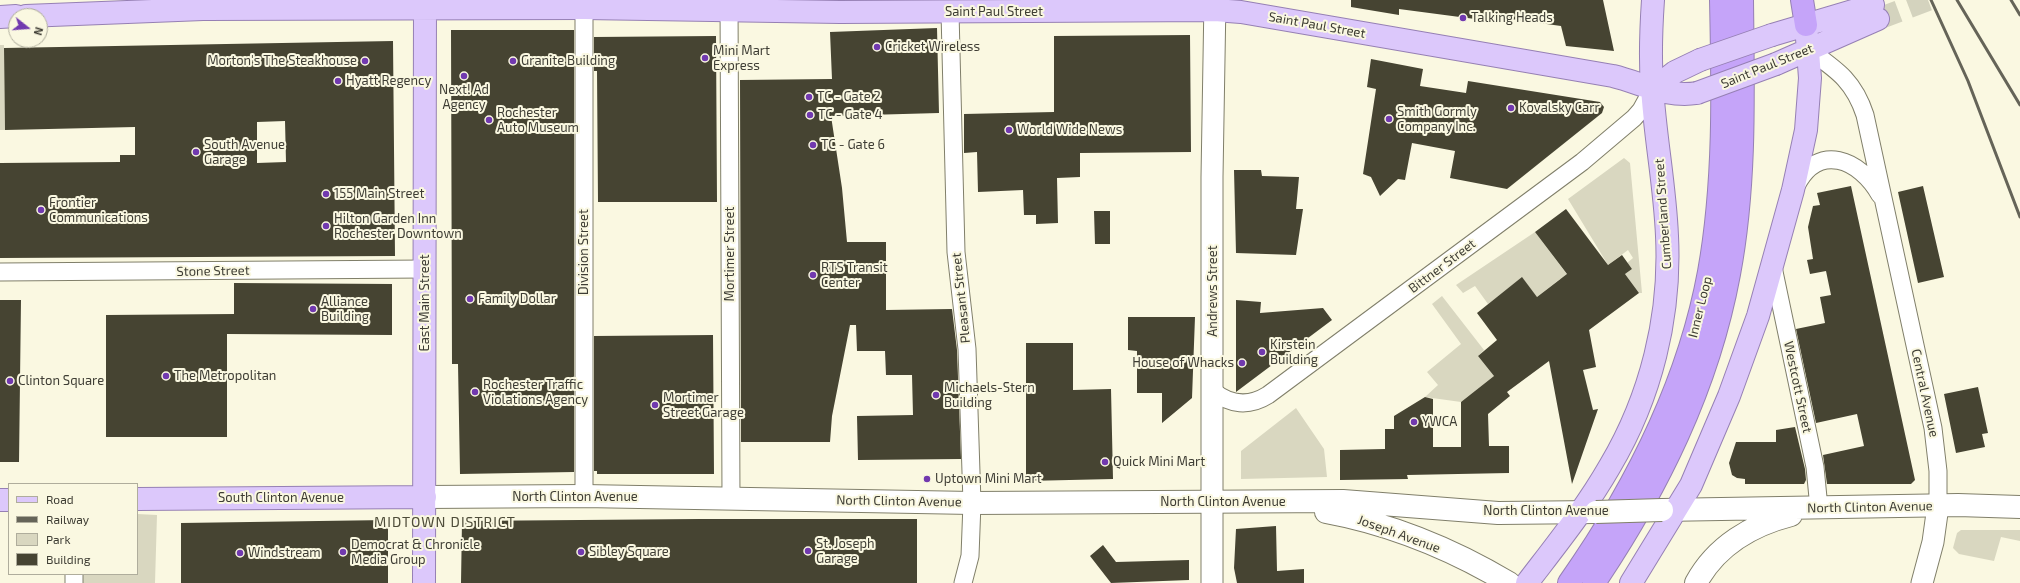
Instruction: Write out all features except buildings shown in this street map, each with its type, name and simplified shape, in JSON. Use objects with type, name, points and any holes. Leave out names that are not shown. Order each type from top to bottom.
[{"type":"highway","name":"Inner Loop","points":[[1569,583],[1598,539],[1644,460],[1668,408],[1698,321],[1709,272],[1718,197],[1722,105],[1721,0]]},
{"type":"highway","name":"Inner Loop","points":[[1594,583],[1635,519],[1664,466],[1689,412],[1717,330],[1729,273],[1739,188],[1743,101],[1742,0]]},
{"type":"highway","points":[[1802,0],[1806,25]]},
{"type":"main road","name":"Cumberland Street","points":[[1527,583],[1589,512],[1631,427],[1650,375],[1662,320],[1666,292],[1667,237],[1650,58],[1653,0]]},
{"type":"main road","name":"Saint Paul Street","points":[[48,15],[203,8],[425,4],[584,8],[887,6],[950,12],[1215,5],[1242,12],[1613,76],[1639,83],[1652,90],[1676,95],[1697,93],[1776,64],[1809,50],[1875,12],[1806,25],[1700,60],[1675,72],[1652,90]]},
{"type":"main road","name":"East Main Street","points":[[424,583],[425,4]]},
{"type":"main road","points":[[1631,583],[1669,510],[1691,485],[1729,396],[1749,343],[1773,267],[1803,147],[1808,113],[1810,78],[1806,25]]},
{"type":"main road","name":"North Clinton Avenue","points":[[425,497],[584,496],[972,503],[1259,501],[1364,502],[1498,513],[1938,506],[2020,507]]},
{"type":"main road","name":"South Clinton Avenue","points":[[138,499],[425,497]]},
{"type":"main road","name":"Joseph Avenue","points":[[1259,501],[1348,516],[1389,527],[1444,549],[1509,583]]},
{"type":"main road","points":[[1696,583],[1714,558],[1738,537],[1776,520],[1819,508]]},
{"type":"street","name":"Andrews Street","points":[[1212,583],[1212,178],[1215,5]]},
{"type":"street","name":"Mortimer Street","points":[[729,6],[731,498]]},
{"type":"street","name":"Division Street","points":[[584,8],[584,496]]},
{"type":"street","name":"Pleasant Street","points":[[950,12],[956,252],[967,349],[972,503],[970,550],[963,583]]},
{"type":"street","name":"Central Avenue","points":[[1809,50],[1846,78],[1860,100],[1933,428],[1938,464],[1938,506],[1933,542],[1922,583]]},
{"type":"street","name":"Bittner Street","points":[[1213,391],[1223,398],[1237,403],[1255,402],[1308,365],[1582,162],[1634,118],[1641,110],[1652,90]]},
{"type":"street","name":"Central Avenue","points":[[1793,190],[1801,176],[1810,166],[1822,161],[1834,160],[1851,164],[1860,171],[1874,185],[1884,204]]},
{"type":"street","name":"Westcott Street","points":[[1773,267],[1815,467],[1819,508]]},
{"type":"street","name":"Stone Street","points":[[0,272],[425,269]]},
{"type":"green space","points":[[0,45],[4,45],[5,130],[0,130]]},
{"type":"green space","points":[[1624,158],[1630,163],[1642,293],[1639,293],[1625,274],[1632,269],[1627,263],[1633,258],[1628,250],[1608,265],[1568,199]]},
{"type":"green space","points":[[1535,232],[1578,289],[1560,279],[1537,297],[1522,278],[1488,304],[1475,286],[1463,293],[1456,285]]},
{"type":"green space","points":[[1442,296],[1484,350],[1478,356],[1494,376],[1461,402],[1425,397],[1438,385],[1427,372],[1461,344],[1432,304]]},
{"type":"green space","points":[[1296,408],[1324,449],[1327,477],[1241,479],[1241,451]]},
{"type":"green space","points":[[138,514],[157,515],[155,583],[81,583],[81,575],[138,575]]},
{"type":"green space","points":[[1961,530],[2020,530],[2020,541],[2001,537],[1994,561],[1959,554],[1953,548],[1957,533]]},
{"type":"tunnel","points":[[1878,19],[1928,0]]},
{"type":"railway","points":[[1931,0],[1968,81],[2020,217]]},
{"type":"railway","points":[[1957,0],[2020,105]]},
{"type":"railway","points":[[2011,0],[2020,15]]},
{"type":"place","name":"Talking Heads","points":[[1463,18]]},
{"type":"place","name":"Cricket Wireless","points":[[877,47]]},
{"type":"place","name":"Mini Mart Express","points":[[705,58]]},
{"type":"place","name":"Morton's The Steakhouse","points":[[365,61]]},
{"type":"place","name":"Granite Building","points":[[513,61]]},
{"type":"place","name":"Next! Ad Agency","points":[[464,76]]},
{"type":"place","name":"Hyatt Regency","points":[[338,81]]},
{"type":"place","name":"TC - Gate 2","points":[[809,97]]},
{"type":"place","name":"Kovalsky Carr","points":[[1511,108]]},
{"type":"place","name":"TC - Gate 4","points":[[810,115]]},
{"type":"place","name":"Smith Gormly Company Inc.","points":[[1389,119]]},
{"type":"place","name":"Rochester Auto Museum","points":[[489,120]]},
{"type":"place","name":"World Wide News","points":[[1009,130]]},
{"type":"place","name":"TC - Gate 6","points":[[813,145]]},
{"type":"place","name":"South Avenue Garage","points":[[196,152]]},
{"type":"place","name":"155 Main Street","points":[[326,194]]},
{"type":"place","name":"Frontier Communications","points":[[41,210]]},
{"type":"place","name":"Hilton Garden Inn Rochester Downtown","points":[[326,226]]},
{"type":"place","name":"RTS Transit Center","points":[[813,275]]},
{"type":"place","name":"Family Dollar","points":[[470,299]]},
{"type":"place","name":"Alliance Building","points":[[313,309]]},
{"type":"place","name":"Kirstein Building","points":[[1262,352]]},
{"type":"place","name":"House of Whacks","points":[[1242,363]]},
{"type":"place","name":"The Metropolitan","points":[[166,376]]},
{"type":"place","name":"Clinton Square","points":[[10,381]]},
{"type":"place","name":"Rochester Traffic Violations Agency","points":[[475,392]]},
{"type":"place","name":"Michaels-Stern Building","points":[[936,395]]},
{"type":"place","name":"Mortimer Street Garage","points":[[655,405]]},
{"type":"place","name":"YWCA","points":[[1414,422]]},
{"type":"place","name":"Quick Mini Mart","points":[[1105,462]]},
{"type":"place","name":"Uptown Mini Mart","points":[[927,479]]},
{"type":"place","name":"St. Joseph Garage","points":[[808,551]]},
{"type":"place","name":"Democrat & Chronicle Media Group","points":[[343,552]]},
{"type":"place","name":"Sibley Square","points":[[581,552]]},
{"type":"place","name":"Windstream","points":[[240,553]]},
{"type":"district","name":"MIDTOWN DISTRICT","points":[[445,522]]}]
